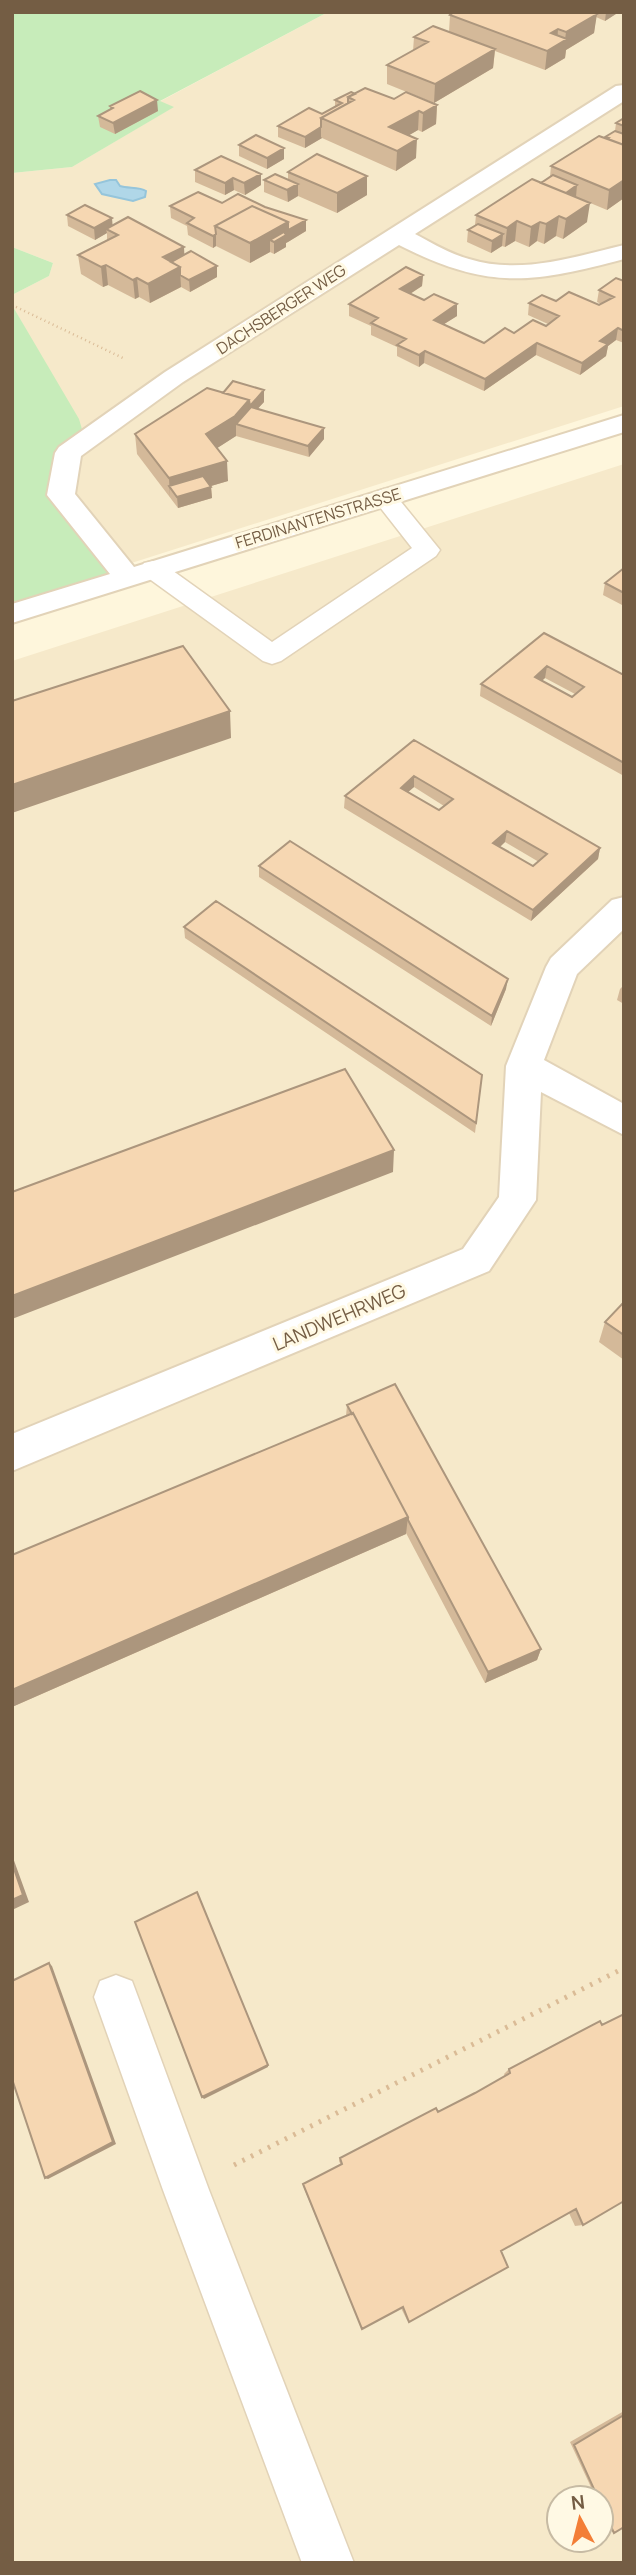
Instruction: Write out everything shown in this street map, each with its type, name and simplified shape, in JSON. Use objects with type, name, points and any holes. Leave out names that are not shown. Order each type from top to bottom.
[{"type":"street","name":"DACHSBERGER WEG","points":[[140,573],[61,495],[68,453],[174,377],[624,91]]},
{"type":"street","points":[[398,235],[462,265],[512,274],[573,266],[624,252]]},
{"type":"street","name":"FERDINANTENSTRASSE","points":[[12,614],[624,423]]},
{"type":"street","name":"LANDWEHRWEG","points":[[12,1453],[475,1260],[517,1200],[524,1066],[563,967],[624,909]]},
{"type":"street","points":[[524,1066],[624,1121]]},
{"type":"lane","points":[[140,573],[272,654],[427,550],[384,497]]},
{"type":"lane","points":[[116,1997],[186,2190],[328,2563]]},
{"type":"path","points":[[12,305],[145,369],[174,377]]},
{"type":"path","points":[[186,2190],[624,1968]]},
{"type":"shaded area","points":[[328,12],[624,12],[624,406],[119,567],[67,499],[87,438],[12,305],[12,295],[49,276],[53,263],[12,247],[12,173],[72,167],[173,107],[159,102]]},
{"type":"shaded area","points":[[624,464],[624,2563],[12,2563],[12,661]]},
{"type":"green space","points":[[12,12],[328,12],[160,101],[174,107],[72,167],[12,173]]},
{"type":"green space","points":[[12,247],[53,263],[49,276],[12,295]]},
{"type":"green space","points":[[12,305],[79,419],[84,436],[67,499],[127,577],[12,606]]},
{"type":"water","points":[[116,180],[120,186],[143,189],[146,191],[145,197],[133,201],[102,194],[95,184]]},
{"type":"building","points":[[454,12],[597,14],[566,32],[558,29],[551,33],[567,39],[547,51],[450,15]]},
{"type":"building","points":[[433,26],[495,49],[435,84],[387,65],[428,42],[414,37]]},
{"type":"building","points":[[365,88],[394,99],[406,92],[437,105],[389,127],[417,139],[397,151],[321,118],[354,100],[348,97]]},
{"type":"building","points":[[140,91],[157,100],[113,123],[98,116],[113,108],[110,106]]},
{"type":"building","points":[[351,92],[355,94],[348,97],[348,103],[321,118],[321,127],[305,137],[278,126],[309,108],[322,114],[342,103],[335,100]]},
{"type":"building","points":[[624,118],[624,126],[616,123]]},
{"type":"building","points":[[615,131],[624,134],[624,145],[605,137]]},
{"type":"building","points":[[256,135],[284,148],[267,158],[239,145]]},
{"type":"building","points":[[599,136],[624,145],[624,180],[609,190],[551,166]]},
{"type":"building","points":[[317,154],[367,176],[337,193],[288,172]]},
{"type":"building","points":[[221,156],[261,174],[244,183],[233,178],[225,183],[195,170]]},
{"type":"building","points":[[275,174],[298,184],[287,190],[264,180]]},
{"type":"building","points":[[553,175],[577,185],[566,193],[541,183]]},
{"type":"building","points":[[532,179],[590,203],[566,219],[559,216],[546,224],[540,222],[531,227],[517,221],[507,228],[476,215]]},
{"type":"building","points":[[198,192],[222,203],[238,194],[265,207],[306,220],[288,230],[288,222],[252,206],[215,226],[216,234],[213,236],[187,223],[194,218],[170,206]]},
{"type":"building","points":[[85,205],[112,218],[94,228],[67,215]]},
{"type":"building","points":[[252,206],[288,222],[250,243],[215,226]]},
{"type":"building","points":[[128,217],[184,247],[163,257],[180,267],[148,284],[137,278],[133,280],[106,265],[101,267],[78,255],[118,235],[106,229]]},
{"type":"building","points":[[478,224],[503,234],[492,241],[468,230]]},
{"type":"building","points":[[284,232],[286,235],[274,242],[270,240]]},
{"type":"building","points":[[191,251],[217,266],[189,280],[180,275],[180,267],[171,262]]},
{"type":"building","points":[[406,267],[423,275],[400,289],[424,300],[434,294],[457,304],[434,320],[484,343],[505,328],[514,333],[533,320],[546,326],[559,316],[529,303],[542,295],[556,301],[569,292],[599,305],[614,297],[599,290],[616,278],[624,281],[624,331],[618,328],[600,341],[608,344],[582,363],[537,343],[485,379],[425,351],[419,355],[397,345],[406,339],[371,323],[378,318],[349,304]]},
{"type":"building","points":[[233,381],[264,390],[250,406],[249,400],[223,393]]},
{"type":"building","points":[[207,388],[249,400],[235,416],[206,434],[227,461],[169,478],[135,434]]},
{"type":"building","points":[[251,407],[324,428],[308,446],[236,424]]},
{"type":"building","points":[[203,476],[211,487],[177,497],[169,486]]},
{"type":"building","points":[[624,568],[624,593],[605,583]]},
{"type":"building","points":[[544,633],[624,675],[624,763],[481,684]],"holes":[[[547,666],[584,687],[572,697],[535,677]]]},
{"type":"building","points":[[183,646],[230,711],[12,785],[12,701]]},
{"type":"building","points":[[414,740],[600,848],[533,910],[345,796]],"holes":[[[414,776],[453,799],[439,810],[401,788]],[[507,831],[547,854],[533,866],[493,843]]]},
{"type":"building","points":[[290,841],[508,979],[492,1016],[259,866]]},
{"type":"building","points":[[216,901],[482,1075],[476,1123],[184,927]]},
{"type":"building","points":[[345,1069],[394,1150],[12,1296],[12,1192]]},
{"type":"building","points":[[624,1302],[624,1335],[605,1322]]},
{"type":"building","points":[[395,1384],[541,1649],[488,1672],[347,1405]]},
{"type":"building","points":[[353,1413],[408,1517],[12,1690],[12,1555]]},
{"type":"building","points":[[12,1863],[23,1895],[12,1900]]},
{"type":"building","points":[[197,1892],[268,2065],[202,2097],[135,1922]]},
{"type":"building","points":[[49,1963],[113,2142],[45,2178],[12,2079],[12,1981]]},
{"type":"building","points":[[624,2014],[624,2201],[583,2225],[576,2209],[501,2251],[508,2267],[409,2322],[403,2307],[362,2329],[303,2184],[342,2164],[340,2158],[436,2108],[438,2112],[475,2093],[510,2073],[509,2069],[600,2021],[602,2025]]},
{"type":"building","points":[[624,2415],[624,2527],[615,2532],[615,2484],[592,2484],[574,2445]]}]
